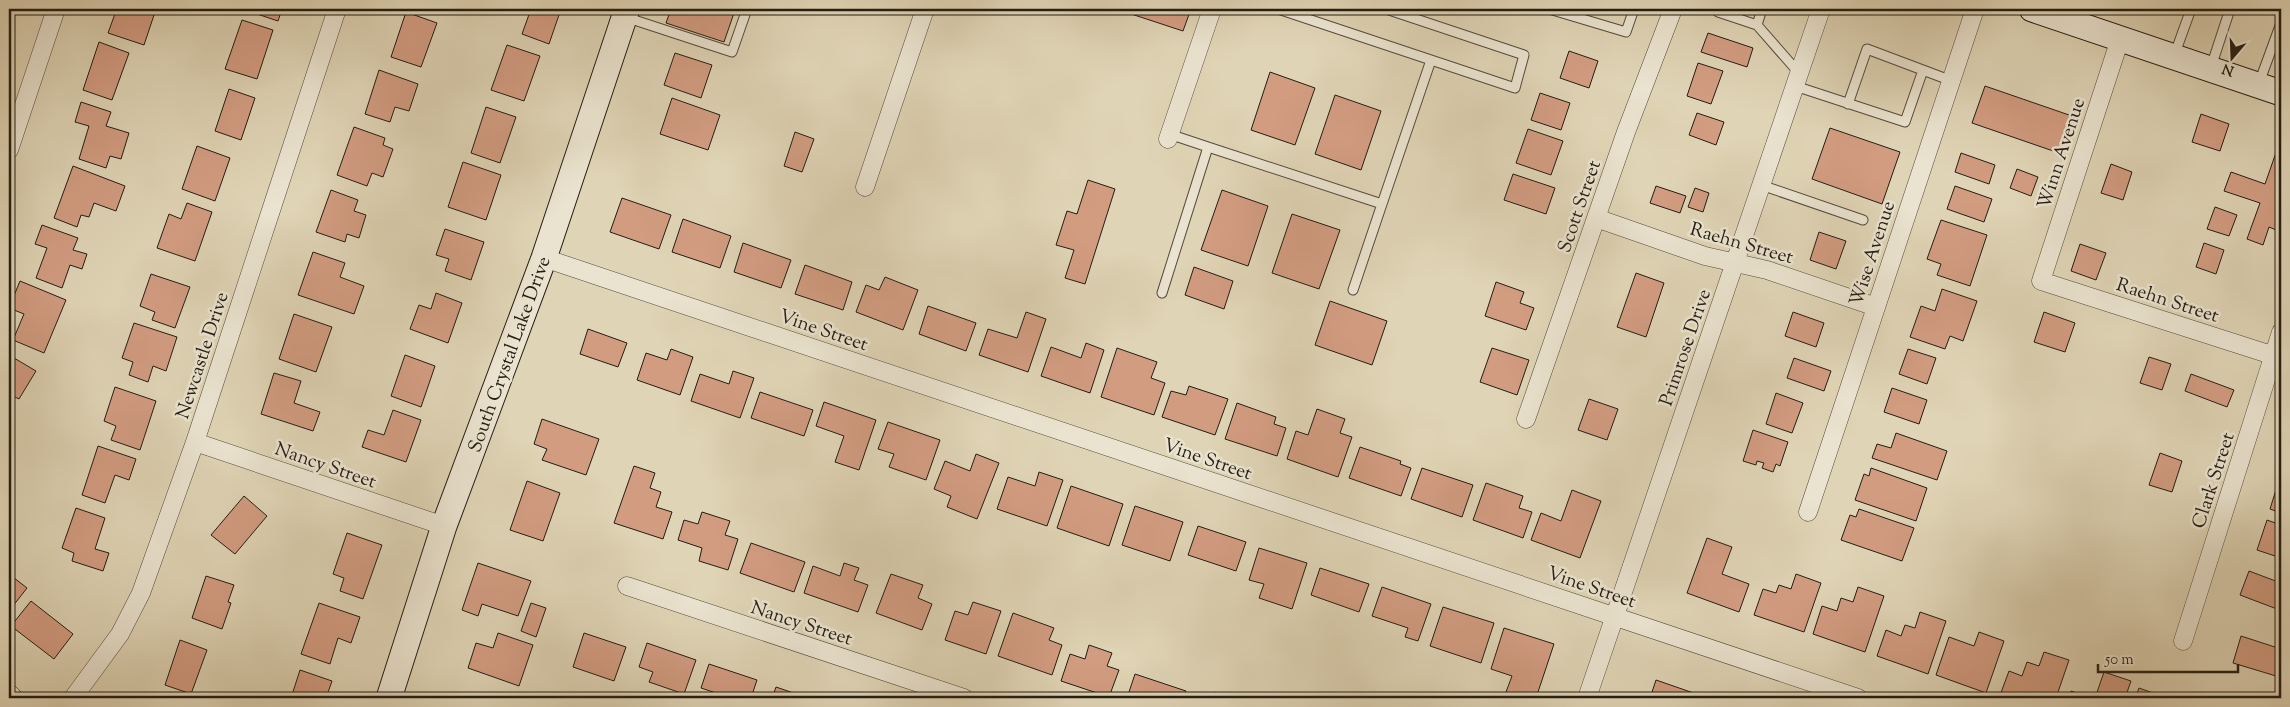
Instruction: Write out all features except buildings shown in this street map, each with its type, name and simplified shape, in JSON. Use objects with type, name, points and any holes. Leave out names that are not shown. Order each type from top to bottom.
[{"type":"street","points":[[9,150],[56,9]]},
{"type":"street","name":"Newcastle Drive","points":[[73,698],[120,634],[142,594],[195,442],[337,9]]},
{"type":"street","points":[[865,187],[925,9]]},
{"type":"street","points":[[1168,136],[1212,9]]},
{"type":"street","name":"Scott Street","points":[[1526,419],[1596,218],[1673,9]]},
{"type":"street","name":"Primrose Drive","points":[[1587,698],[1821,9]]},
{"type":"street","name":"Wise Avenue","points":[[1808,512],[1975,9]]},
{"type":"street","points":[[2032,9],[2270,89]]},
{"type":"street","name":"South Crystal Lake Drive","points":[[389,698],[444,526],[544,258],[626,12]]},
{"type":"street","name":"Winn Avenue","points":[[2041,281],[2120,39]]},
{"type":"street","name":"Raehn Street","points":[[1596,218],[1706,256],[1767,270],[1876,307]]},
{"type":"street","name":"Vine Street","points":[[544,258],[1858,698]]},
{"type":"street","name":"Raehn Street","points":[[2041,281],[2277,357]]},
{"type":"street","name":"Clark Street","points":[[2183,641],[2277,357],[2281,332]]},
{"type":"street","name":"Nancy Street","points":[[195,442],[444,526]]},
{"type":"street","name":"Nancy Street","points":[[627,586],[964,698]]},
{"type":"street","points":[[9,693],[14,698]]},
{"type":"lane","points":[[626,12],[732,52],[746,9]]},
{"type":"lane","points":[[1278,9],[1515,88],[1524,55],[1386,9]]},
{"type":"lane","points":[[1549,9],[1626,32],[1634,9]]},
{"type":"lane","points":[[1757,25],[1762,9]]},
{"type":"lane","points":[[2174,57],[2191,9]]},
{"type":"lane","points":[[2210,69],[2230,9]]},
{"type":"lane","points":[[1718,12],[1757,25],[1797,80],[1848,104],[1905,122],[1923,70]]},
{"type":"lane","points":[[2270,89],[2281,23]]},
{"type":"lane","points":[[1848,104],[1867,49],[1952,81]]},
{"type":"lane","points":[[1353,290],[1431,60]]},
{"type":"lane","points":[[1168,136],[1208,147],[1382,204]]},
{"type":"lane","points":[[1162,293],[1208,147]]},
{"type":"lane","points":[[1761,185],[1863,220]]}]
